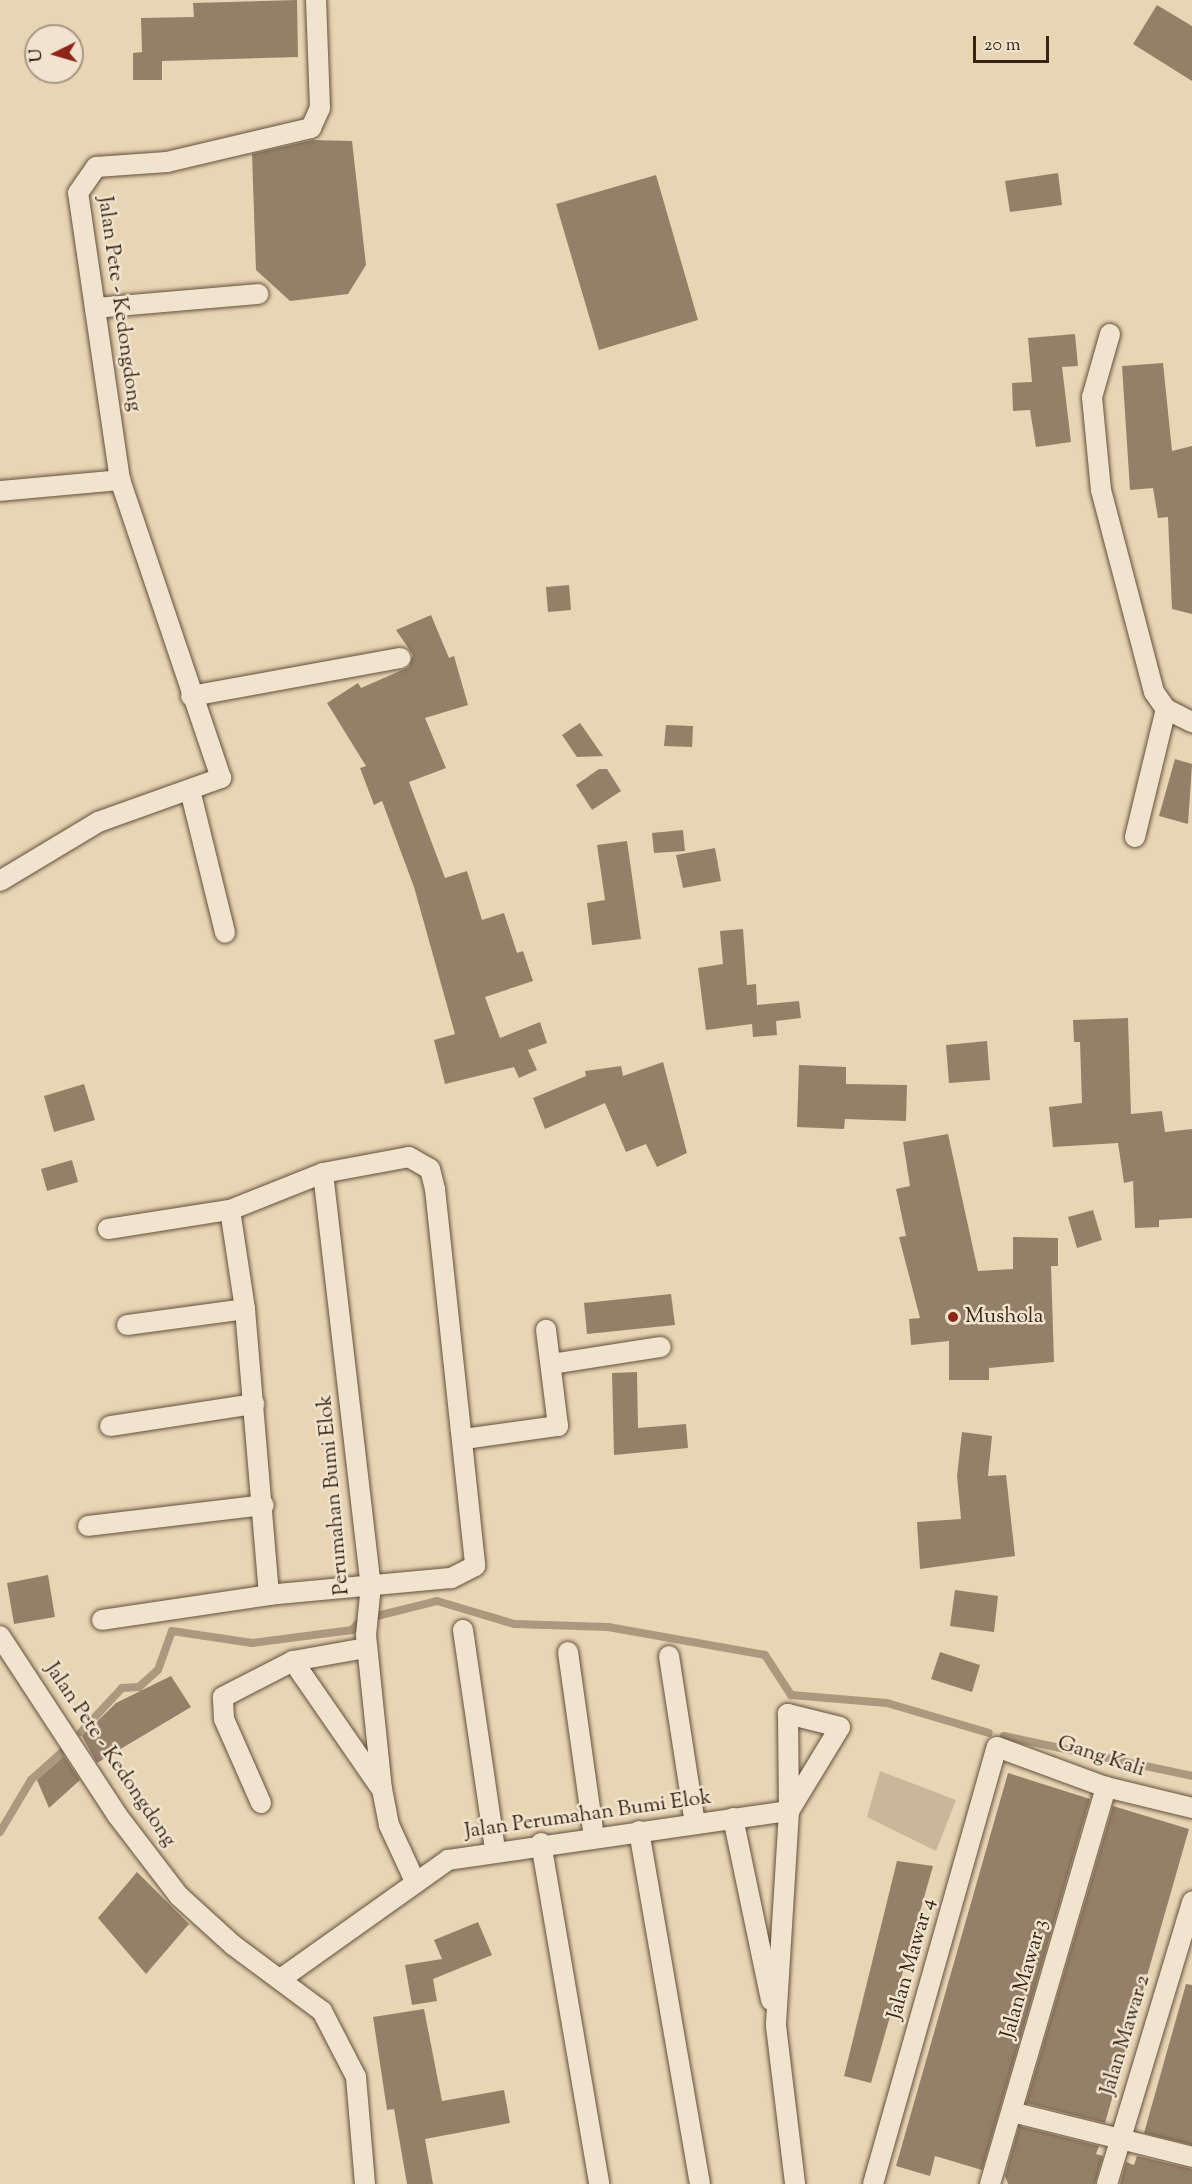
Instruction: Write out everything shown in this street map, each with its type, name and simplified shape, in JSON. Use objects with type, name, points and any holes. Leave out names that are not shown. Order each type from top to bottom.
[{"type":"street","name":"Jalan Pete - Kedongdong","points":[[0,881],[98,822],[221,778],[191,696],[120,480],[78,193],[89,170],[166,162],[311,128],[320,108],[316,0]]},
{"type":"street","points":[[94,308],[258,294]]},
{"type":"street","points":[[1110,334],[1092,397],[1091,433],[1101,490],[1148,670],[1166,709],[1135,837]]},
{"type":"street","points":[[0,491],[120,480]]},
{"type":"street","points":[[191,696],[401,658]]},
{"type":"street","points":[[1166,709],[1192,722]]},
{"type":"street","points":[[190,789],[225,933]]},
{"type":"street","points":[[102,1620],[269,1595],[450,1578],[476,1566],[464,1439],[430,1169],[409,1157],[323,1173],[230,1210],[108,1229]]},
{"type":"street","name":"Perumahan Bumi Elok","points":[[323,1173],[371,1585],[367,1606],[366,1642],[382,1789],[389,1825],[414,1879]]},
{"type":"street","points":[[230,1210],[245,1309],[264,1505],[269,1595]]},
{"type":"street","points":[[127,1325],[245,1309]]},
{"type":"street","points":[[464,1439],[555,1429],[561,1422],[546,1330]]},
{"type":"street","points":[[551,1364],[661,1347]]},
{"type":"street","points":[[110,1426],[254,1404]]},
{"type":"street","points":[[88,1526],[264,1505]]},
{"type":"street","points":[[463,1630],[495,1850]]},
{"type":"street","name":"Jalan Pete - Kedongdong","points":[[0,1636],[117,1815],[179,1896],[233,1945],[282,1978],[322,2011],[346,2052],[356,2077],[365,2184]]},
{"type":"street","points":[[261,1803],[224,1719],[223,1697],[292,1661],[366,1642]]},
{"type":"street","points":[[568,1652],[594,1837]]},
{"type":"street","points":[[669,1656],[695,1823]]},
{"type":"street","points":[[292,1661],[382,1789]]},
{"type":"street","name":"Gang Kali","points":[[997,1747],[1106,1787],[1192,1808]]},
{"type":"street","name":"Jalan Mawar 4","points":[[873,2184],[997,1747]]},
{"type":"street","name":"Jalan Mawar 3","points":[[990,2184],[1106,1787]]},
{"type":"street","name":"Jalan Perumahan Bumi Elok","points":[[282,1978],[414,1879],[448,1860],[495,1850],[733,1818],[789,1808],[776,2026]]},
{"type":"street","points":[[733,1818],[776,2026],[795,2184]]},
{"type":"street","points":[[639,1830],[700,2184]]},
{"type":"street","points":[[541,1843],[599,2184]]},
{"type":"street","name":"Jalan Mawar 2","points":[[1107,2184],[1192,1902]]},
{"type":"street","points":[[1012,2112],[1192,2157]]},
{"type":"shaded area","points":[[880,1771],[956,1800],[936,1851],[867,1817]]},
{"type":"building","points":[[297,0],[298,57],[162,61],[162,80],[133,80],[133,53],[142,52],[141,18],[194,17],[193,3]]},
{"type":"building","points":[[1157,5],[1192,26],[1192,81],[1133,44]]},
{"type":"building","points":[[313,140],[352,141],[366,265],[348,294],[290,301],[256,270],[252,154]]},
{"type":"building","points":[[1058,173],[1062,205],[1010,212],[1005,181]]},
{"type":"building","points":[[656,175],[698,320],[599,350],[556,204]]},
{"type":"building","points":[[1075,334],[1078,366],[1062,367],[1071,442],[1036,447],[1030,410],[1013,411],[1012,383],[1032,382],[1028,338]]},
{"type":"building","points":[[1163,363],[1172,451],[1192,446],[1192,614],[1172,609],[1168,517],[1158,518],[1153,488],[1130,490],[1122,366]]},
{"type":"building","points":[[569,585],[571,610],[548,612],[546,587]]},
{"type":"building","points":[[431,615],[449,658],[454,656],[468,705],[425,718],[446,768],[409,782],[445,878],[467,871],[482,920],[504,913],[517,953],[523,951],[533,981],[485,997],[500,1038],[540,1022],[547,1043],[528,1050],[537,1070],[519,1078],[514,1067],[445,1084],[434,1040],[455,1034],[414,887],[382,801],[374,805],[360,768],[366,766],[327,703],[358,683],[361,688],[409,667],[413,655],[396,630]]},
{"type":"building","points":[[580,723],[603,756],[577,757],[562,735]]},
{"type":"building","points":[[666,725],[693,726],[692,747],[664,746]]},
{"type":"building","points":[[1175,759],[1192,764],[1188,824],[1159,816]]},
{"type":"building","points":[[599,769],[607,769],[621,791],[592,810],[576,785]]},
{"type":"building","points":[[683,830],[685,851],[654,853],[652,833]]},
{"type":"building","points":[[627,841],[641,939],[592,945],[587,903],[605,900],[597,845]]},
{"type":"building","points":[[715,848],[721,881],[683,888],[676,855]]},
{"type":"building","points":[[743,929],[747,985],[756,984],[757,1005],[799,1001],[801,1018],[776,1021],[777,1035],[753,1037],[752,1024],[706,1030],[698,968],[723,964],[720,931]]},
{"type":"building","points":[[1128,1018],[1131,1114],[1162,1111],[1165,1132],[1192,1129],[1192,1218],[1159,1220],[1159,1227],[1135,1228],[1133,1181],[1124,1183],[1118,1143],[1053,1147],[1049,1107],[1082,1103],[1080,1042],[1074,1042],[1073,1020]]},
{"type":"building","points":[[987,1041],[990,1080],[949,1083],[946,1045]]},
{"type":"building","points":[[663,1062],[687,1153],[657,1167],[646,1144],[626,1152],[605,1103],[545,1129],[533,1098],[586,1076],[585,1071],[621,1066],[623,1076]]},
{"type":"building","points":[[799,1065],[846,1067],[846,1084],[907,1085],[906,1121],[845,1119],[844,1129],[797,1127]]},
{"type":"building","points":[[84,1084],[95,1120],[54,1132],[44,1096]]},
{"type":"building","points":[[948,1134],[978,1271],[1013,1269],[1013,1237],[1058,1238],[1058,1266],[1051,1266],[1054,1362],[989,1368],[989,1380],[949,1380],[949,1341],[911,1345],[909,1319],[920,1318],[899,1237],[906,1236],[896,1189],[910,1186],[903,1142]]},
{"type":"building","points":[[72,1160],[78,1182],[47,1191],[41,1169]]},
{"type":"building","points":[[1093,1210],[1102,1240],[1077,1248],[1068,1217]]},
{"type":"building","points":[[671,1294],[675,1325],[587,1334],[584,1303]]},
{"type":"building","points":[[637,1372],[638,1428],[686,1424],[688,1448],[614,1455],[612,1373]]},
{"type":"building","points":[[962,1432],[992,1436],[988,1476],[1006,1475],[1015,1556],[920,1569],[917,1522],[961,1519],[957,1476]]},
{"type":"building","points":[[48,1575],[55,1617],[14,1624],[7,1583]]},
{"type":"building","points":[[955,1590],[998,1596],[994,1632],[950,1626]]},
{"type":"building","points":[[940,1652],[980,1665],[972,1692],[931,1679]]},
{"type":"building","points":[[171,1676],[191,1707],[97,1763],[82,1736],[116,1703]]},
{"type":"building","points":[[64,1756],[80,1780],[49,1808],[37,1780]]},
{"type":"building","points":[[1008,1773],[1090,1799],[982,2170],[935,2156],[930,2176],[896,2166]]},
{"type":"building","points":[[1113,1806],[1189,1829],[1105,2123],[1026,2103]]},
{"type":"building","points":[[897,1861],[933,1866],[871,2083],[844,2076]]},
{"type":"building","points":[[137,1872],[189,1924],[146,1974],[98,1918]]},
{"type":"building","points":[[478,1922],[492,1955],[433,1979],[437,2001],[412,2005],[405,1965],[442,1959],[434,1940]]},
{"type":"building","points":[[1186,1984],[1192,1985],[1192,2145],[1144,2133]]},
{"type":"building","points":[[424,2009],[442,2101],[504,2090],[510,2123],[425,2139],[433,2184],[407,2184],[394,2109],[387,2110],[373,2017]]},
{"type":"building","points":[[1019,2126],[1099,2146],[1096,2154],[1103,2156],[1095,2184],[1008,2184],[1005,2176]]},
{"type":"building","points":[[1137,2156],[1192,2169],[1192,2184],[1120,2184],[1126,2162],[1134,2165]]},
{"type":"waterway","points":[[81,1732],[122,1688],[139,1687],[158,1670],[172,1631],[252,1643],[352,1630],[361,1620],[437,1601],[514,1624],[608,1627],[765,1655],[791,1695],[887,1703],[989,1733]]},
{"type":"waterway","points":[[1004,1736],[1192,1776]]},
{"type":"waterway","points":[[0,1832],[31,1780],[70,1745]]},
{"type":"place","name":"Mushola","points":[[953,1317]]}]
